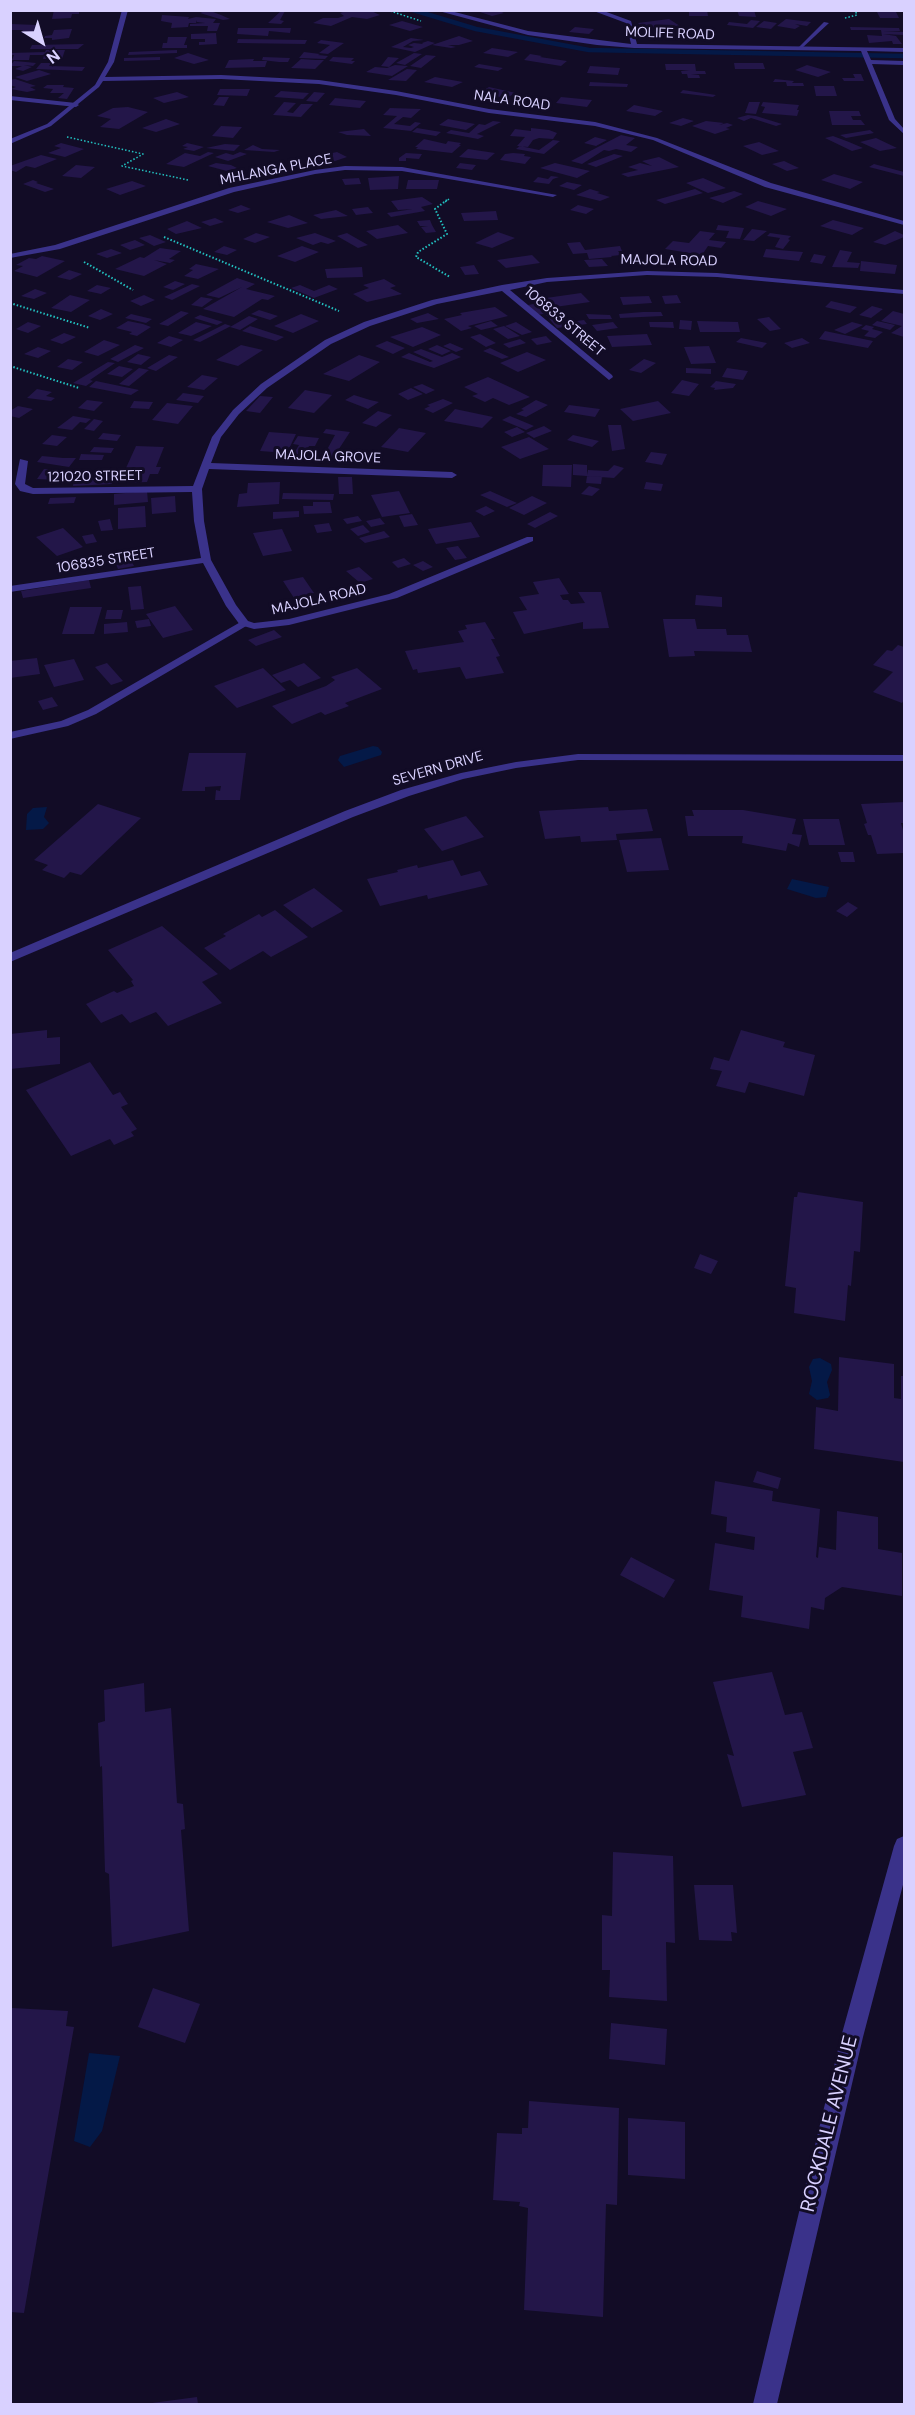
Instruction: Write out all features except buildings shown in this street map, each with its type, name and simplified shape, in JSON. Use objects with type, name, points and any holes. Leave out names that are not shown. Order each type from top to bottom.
[{"type":"street","points":[[10,142],[37,131],[76,105],[102,79],[111,62],[125,10]]},
{"type":"street","name":"MOLIFE ROAD","points":[[438,10],[528,33],[634,46],[904,50]]},
{"type":"street","points":[[594,10],[628,22],[634,46]]},
{"type":"street","points":[[800,48],[826,23]]},
{"type":"street","points":[[863,50],[892,120],[904,132]]},
{"type":"street","points":[[867,60],[904,63]]},
{"type":"street","name":"NALA ROAD","points":[[102,79],[221,77],[319,82],[396,93],[489,111],[595,124],[655,139],[784,190],[904,223]]},
{"type":"street","points":[[10,98],[76,105]]},
{"type":"street","name":"MHLANGA PLACE","points":[[10,256],[57,247],[232,189],[306,173],[345,168],[402,169],[553,195]]},
{"type":"street","name":"MAJOLA ROAD","points":[[530,539],[393,596],[279,624],[254,626],[244,623],[231,606],[206,560],[199,521],[197,489],[217,437],[236,412],[264,386],[328,342],[367,324],[435,302],[502,287],[583,276],[683,273],[904,292]]},
{"type":"street","name":"106833 STREET","points":[[502,287],[609,377]]},
{"type":"street","name":"121020 STREET","points":[[23,461],[20,484],[23,489],[33,491],[197,489]]},
{"type":"street","name":"MAJOLA GROVE","points":[[204,466],[452,474]]},
{"type":"street","name":"106835 STREET","points":[[10,589],[206,560]]},
{"type":"street","points":[[10,736],[64,724],[92,711],[244,623]]},
{"type":"street","name":"SEVERN DRIVE","points":[[10,958],[349,814],[405,793],[461,776],[578,757],[904,758]]},
{"type":"street","name":"ROCKDALE AVENUE","points":[[765,2404],[852,2037],[904,1846]]},
{"type":"path","points":[[37,131],[143,154],[122,166],[232,189]]},
{"type":"path","points":[[477,292],[416,257],[418,252],[447,234],[436,215],[436,207],[479,181]]},
{"type":"path","points":[[129,222],[367,324]]},
{"type":"path","points":[[57,247],[133,290]]},
{"type":"path","points":[[10,303],[90,328]]},
{"type":"path","points":[[10,366],[79,388]]},
{"type":"water","points":[[373,746],[378,747],[382,752],[381,755],[344,767],[338,760],[340,756]]},
{"type":"water","points":[[47,807],[44,817],[49,823],[43,829],[26,830],[27,814],[33,808]]},
{"type":"water","points":[[792,879],[829,887],[826,897],[816,898],[787,889]]},
{"type":"water","points":[[820,1358],[831,1364],[832,1370],[827,1382],[830,1395],[828,1398],[817,1400],[809,1394],[812,1381],[809,1367],[813,1359]]},
{"type":"water","points":[[89,2053],[120,2056],[102,2131],[90,2147],[74,2141]]},
{"type":"waterway","points":[[413,10],[476,29],[589,50],[904,56]]}]
